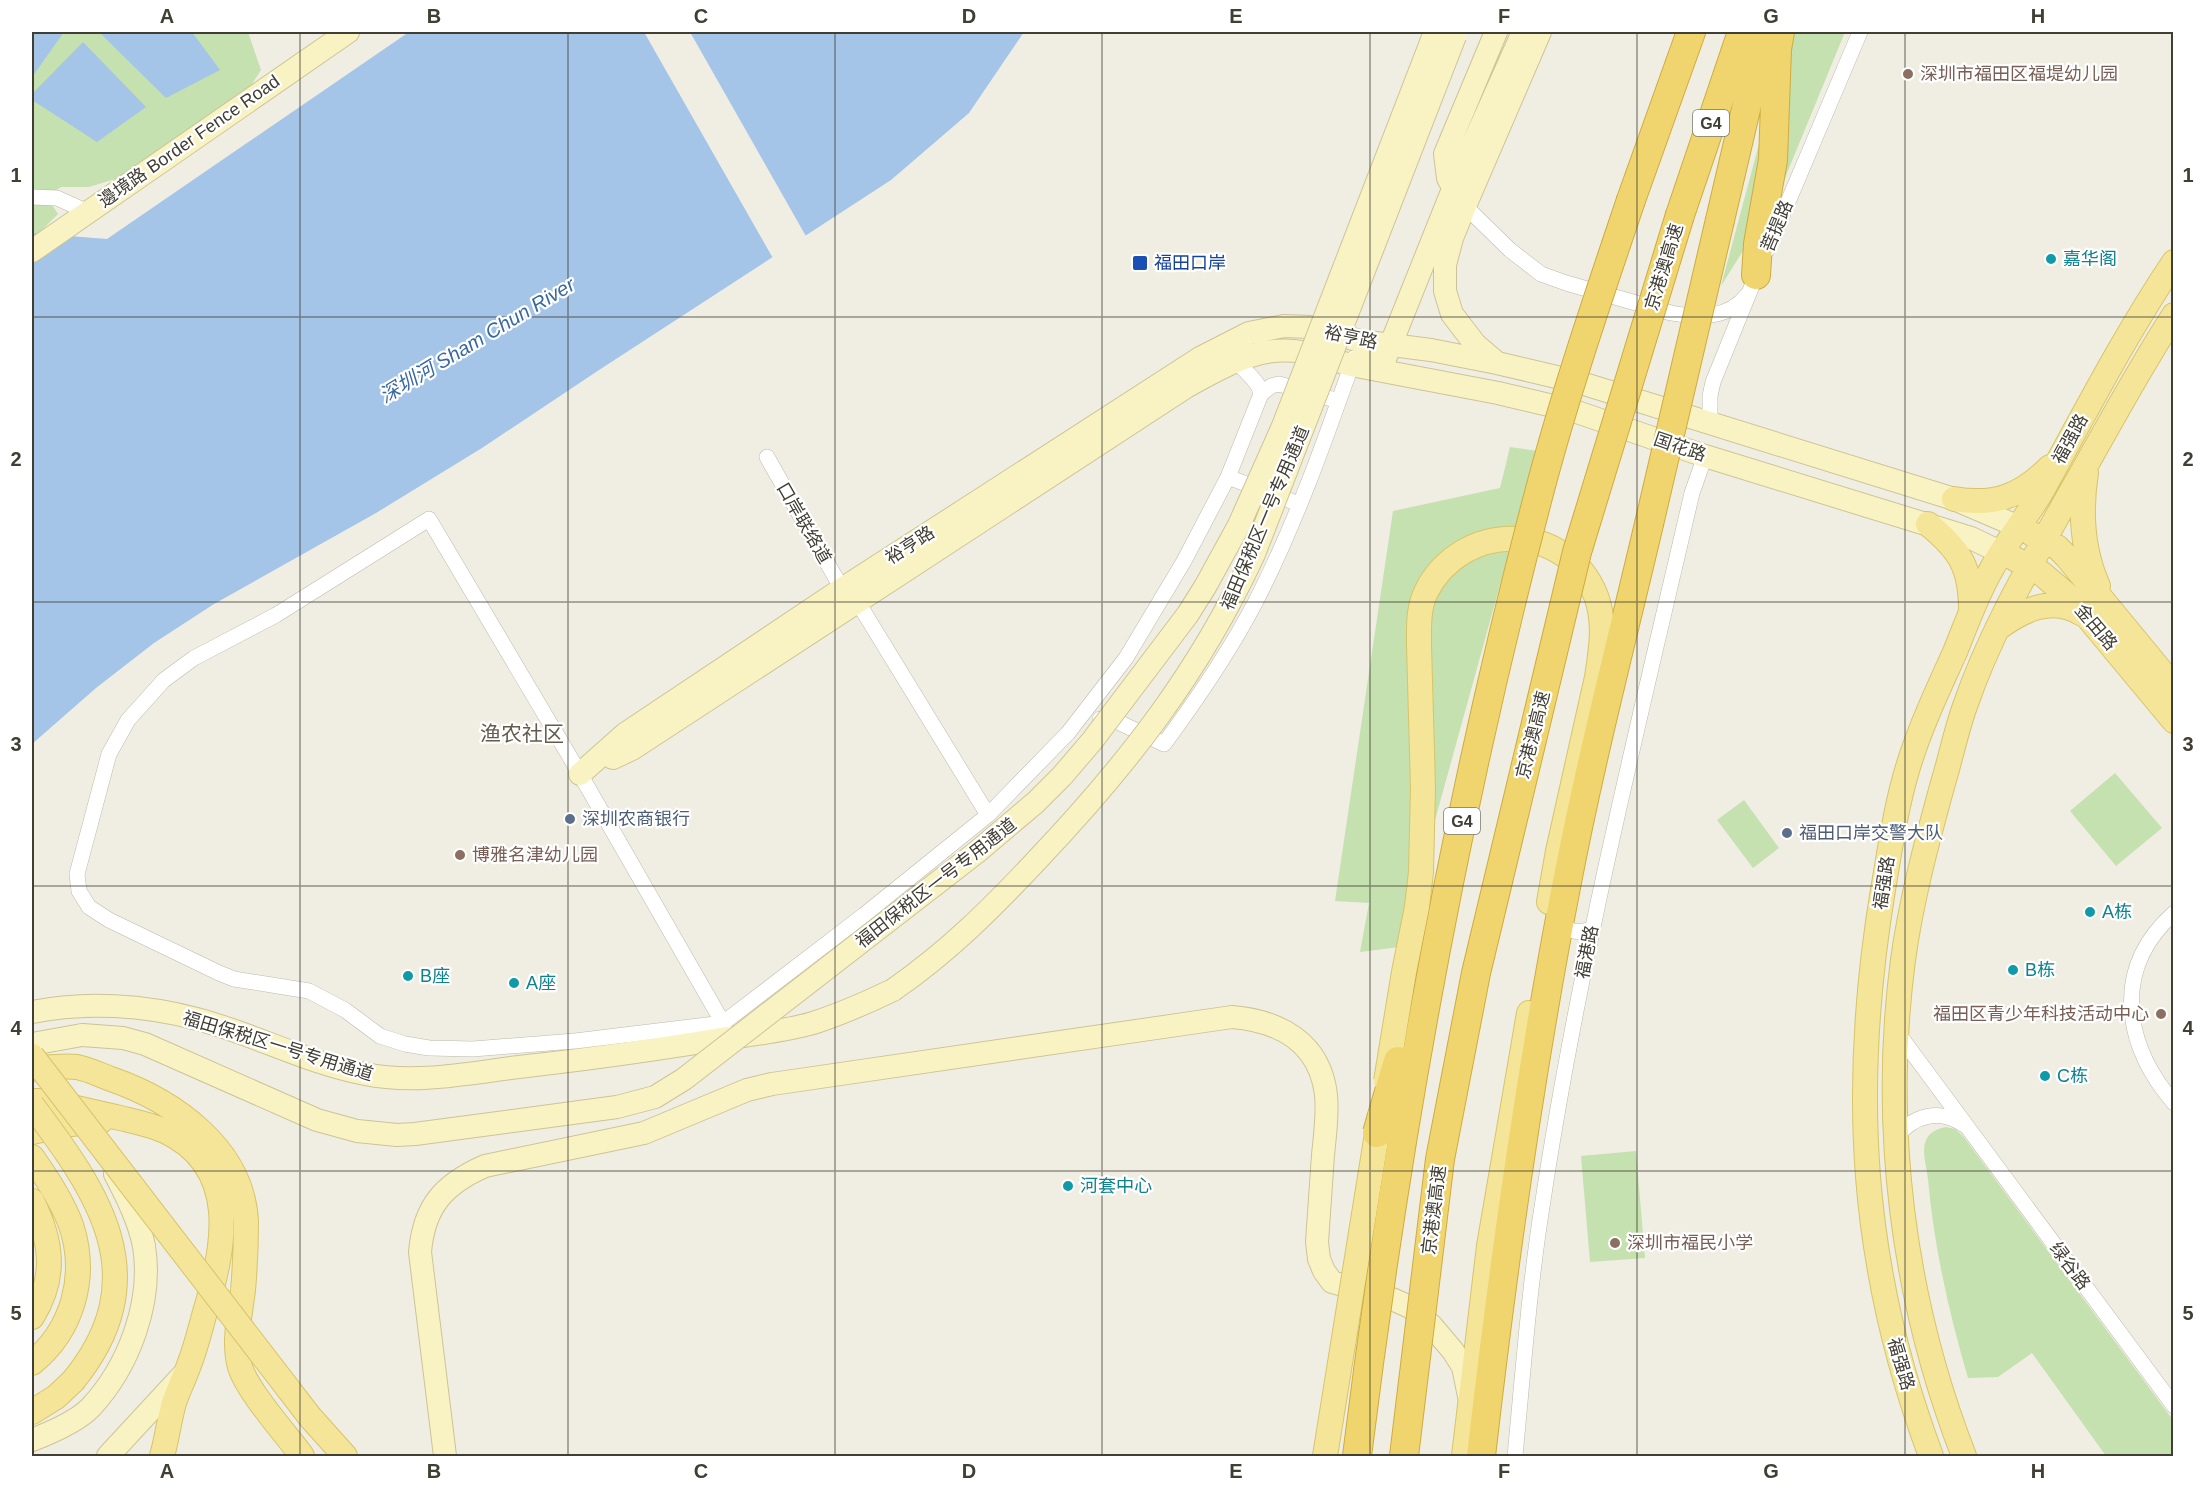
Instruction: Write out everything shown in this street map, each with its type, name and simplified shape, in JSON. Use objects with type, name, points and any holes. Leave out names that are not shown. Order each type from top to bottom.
[{"type":"highway","name":"G4","points":[[1357,1456],[1406,1112],[1444,903],[1493,681],[1538,495],[1590,321],[1691,32]]},
{"type":"highway","name":"京港澳高速","points":[[1404,1456],[1440,1159],[1476,973],[1577,552],[1680,214],[1742,32]]},
{"type":"highway","points":[[1481,1456],[1513,1196],[1567,884],[1592,765],[1764,32]]},
{"type":"highway","points":[[1754,282],[1758,244],[1773,160],[1777,49],[1780,32]]},
{"type":"highway","points":[[1377,1133],[1444,903]]},
{"type":"main road","name":"邊境路 Border Fence Road","points":[[32,251],[348,32]]},
{"type":"main road","points":[[1459,197],[1446,166],[1445,154],[1496,32]]},
{"type":"main road","points":[[1497,363],[1463,330],[1452,314],[1445,291],[1444,265],[1459,197],[1523,32]]},
{"type":"main road","points":[[1381,370],[1390,345],[1459,197],[1540,32]]},
{"type":"main road","name":"福田保税区一号专用通道","points":[[32,1012],[76,1005],[151,1011],[198,1019],[339,1068],[385,1077],[436,1077],[563,1062],[772,1031],[811,1023],[851,1010],[892,990],[927,967],[988,912],[1071,824],[1133,751],[1183,684],[1217,628],[1254,554],[1449,33]]},
{"type":"main road","name":"福田保税区一号专用通道","points":[[32,1044],[82,1035],[123,1038],[146,1044],[317,1120],[357,1131],[388,1134],[415,1134],[617,1107],[654,1097],[684,1079],[977,852],[1036,802],[1092,741],[1188,614],[1211,578],[1239,525],[1284,426],[1449,33]]},
{"type":"main road","name":"福强路","points":[[1931,1456],[1894,1342],[1879,1271],[1867,1181],[1865,1050],[1872,960],[1899,802],[1913,750],[1931,704],[1991,570],[2061,457],[2139,314],[2174,262]]},
{"type":"main road","name":"福强路","points":[[1964,1456],[1939,1384],[1921,1321],[1907,1250],[1896,1137],[1896,1032],[1903,958],[1929,834],[1964,707],[1997,629],[2030,567],[2089,460],[2174,315]]},
{"type":"main road","name":"裕亨路","points":[[580,774],[632,748],[850,595],[1200,358],[1236,339],[1266,328],[1284,326],[1310,327],[1360,341],[1390,345]]},
{"type":"main road","name":"裕亨路","points":[[850,595],[1186,387],[1236,360],[1268,351],[1302,351],[1351,365],[1390,345]]},
{"type":"main road","name":"国花路","points":[[1390,345],[1431,350],[1578,382],[1954,500],[2019,527]]},
{"type":"main road","name":"国花路","points":[[1351,365],[1498,393],[1574,411],[1705,456],[1971,538],[2002,553]]},
{"type":"main road","points":[[1928,524],[1942,522],[1946,519],[1950,515],[1954,500],[1994,501],[2010,496],[2044,473],[2061,457]]},
{"type":"main road","points":[[1997,629],[2021,613],[2049,604],[2099,614],[2095,579],[2084,536],[2084,490],[2089,460]]},
{"type":"main road","points":[[1928,524],[1958,551],[1965,564],[1970,581],[1971,612]]},
{"type":"main road","name":"金田路","points":[[2019,527],[2045,540],[2067,557],[2099,614],[2174,721]]},
{"type":"main road","points":[[1325,1456],[1421,872],[1423,788],[1419,645],[1421,605],[1434,577],[1445,564],[1459,554],[1476,544],[1498,539],[1521,538],[1541,543],[1558,551],[1578,567],[1588,580],[1596,596],[1602,619],[1601,653],[1598,677],[1558,851],[1508,1131],[1490,1246],[1464,1456]]},
{"type":"main road","name":"金田路","points":[[2002,553],[2030,567],[2055,583],[2075,602],[2099,614],[2170,676]]},
{"type":"main road","points":[[445,1456],[420,1252],[422,1232],[429,1212],[444,1192],[463,1176],[485,1166],[644,1133],[747,1090],[772,1084],[1232,1017],[1254,1019],[1276,1026],[1296,1037],[1322,1074],[1326,1095],[1326,1118],[1317,1242],[1319,1258],[1324,1271],[1332,1282],[1392,1299],[1410,1307],[1431,1325],[1453,1351],[1462,1367],[1470,1400]]},
{"type":"main road","points":[[32,1056],[310,1417],[345,1456]]},
{"type":"main road","points":[[32,1069],[78,1067],[147,1093],[171,1106],[194,1125],[224,1157],[238,1182],[244,1208],[245,1260],[236,1337],[241,1369],[249,1385],[302,1456]]},
{"type":"main road","points":[[32,1412],[56,1397],[73,1381],[96,1350],[111,1313],[115,1267],[112,1245],[103,1218],[76,1165],[32,1103],[45,1101],[145,1124],[172,1136],[196,1153],[218,1190],[223,1224],[218,1268],[189,1366],[174,1402],[162,1456]]},
{"type":"main road","points":[[32,1132],[98,1121],[145,1124]]},
{"type":"main road","points":[[32,1440],[52,1432],[90,1408],[110,1382],[125,1355],[144,1299],[146,1272],[144,1245],[138,1223],[112,1168],[91,1131]]},
{"type":"main road","points":[[32,1157],[50,1183],[70,1225],[76,1244],[78,1279],[76,1296],[60,1334],[32,1363]]},
{"type":"main road","points":[[32,1201],[47,1238],[49,1261],[42,1299],[32,1317]]},
{"type":"main road","points":[[108,1456],[189,1366]]},
{"type":"street","name":"菩提路","points":[[1710,423],[1709,409],[1713,381],[1860,32]]},
{"type":"street","points":[[32,197],[57,198],[88,212]]},
{"type":"street","points":[[1459,197],[1482,225],[1527,265],[1541,274],[1566,283],[1671,313],[1702,317],[1734,308],[1743,301],[1754,282]]},
{"type":"street","points":[[1068,733],[1089,721],[1107,719],[1164,744],[1197,698],[1241,628],[1268,577],[1299,504],[1360,341]]},
{"type":"street","points":[[1236,360],[1259,386],[1261,394]]},
{"type":"street","points":[[723,1023],[580,774],[429,519],[276,615],[194,658],[164,680],[128,720],[109,754],[77,874],[79,891],[89,907],[109,920],[219,973],[234,979],[309,991],[345,1010],[380,1036],[405,1044],[429,1048],[473,1049],[575,1041],[723,1023],[864,915],[988,815],[1068,733],[1101,691],[1154,614],[1228,477],[1261,394],[1270,386],[1279,384],[1339,401]]},
{"type":"street","name":"福港路","points":[[1515,1456],[1541,1209],[1566,1059],[1592,929],[1692,493],[1705,456]]},
{"type":"street","name":"口岸联络道","points":[[767,457],[850,595],[988,815]]},
{"type":"street","points":[[1228,477],[1299,504]]},
{"type":"street","points":[[2174,913],[2152,939],[2140,959],[2134,978],[2131,1003],[2133,1028],[2141,1054],[2153,1077],[2174,1103]]},
{"type":"street","points":[[1561,921],[1568,930],[1578,932],[1592,929]]},
{"type":"street","name":"绿谷路","points":[[1896,1032],[2174,1406]]},
{"type":"street","points":[[1896,1137],[1903,1128],[1923,1116],[1946,1116],[1966,1126]]},
{"type":"green space","points":[[32,32],[248,32],[261,70],[245,95],[125,176],[89,187],[61,187],[47,197],[58,214],[38,234],[32,233]]},
{"type":"green space","points":[[1789,32],[1845,32],[1778,195],[1721,286]]},
{"type":"green space","points":[[1510,447],[1537,451],[1400,947],[1360,952],[1369,903],[1335,901],[1393,511],[1500,488]]},
{"type":"green space","points":[[2115,773],[2162,828],[2116,866],[2070,811]]},
{"type":"green space","points":[[1744,800],[1779,848],[1753,868],[1717,820]]},
{"type":"green space","points":[[1946,1127],[1955,1129],[1963,1136],[2173,1420],[2173,1456],[2106,1456],[2032,1353],[1998,1377],[1968,1378],[1943,1280],[1924,1156],[1925,1143],[1930,1134]]},
{"type":"green space","points":[[1636,1151],[1645,1258],[1590,1262],[1581,1156]]},
{"type":"water","points":[[32,32],[64,32],[32,77]]},
{"type":"water","points":[[99,32],[192,32],[220,70],[166,98]]},
{"type":"water","name":"深圳河 Sham Chun River","points":[[409,32],[1024,32],[969,113],[891,180],[482,448],[376,513],[214,604],[154,643],[96,688],[32,744],[32,233],[107,239]]},
{"type":"water","points":[[83,42],[146,107],[97,142],[32,100],[32,94]]},
{"type":"pier","points":[[644,32],[690,32],[807,238],[774,260]]},
{"type":"place","name":"深圳市福田区福堤幼儿园","points":[[1908,74]]},
{"type":"place","name":"嘉华阁","points":[[2051,259]]},
{"type":"place","name":"福田口岸","points":[[1140,263]]},
{"type":"place","name":"深圳农商银行","points":[[570,819]]},
{"type":"place","name":"福田口岸交警大队","points":[[1787,833]]},
{"type":"place","name":"博雅名津幼儿园","points":[[460,855]]},
{"type":"place","name":"A栋","points":[[2090,912]]},
{"type":"place","name":"B栋","points":[[2013,970]]},
{"type":"place","name":"B座","points":[[408,976]]},
{"type":"place","name":"A座","points":[[514,983]]},
{"type":"place","name":"福田区青少年科技活动中心","points":[[2161,1014]]},
{"type":"place","name":"C栋","points":[[2045,1076]]},
{"type":"place","name":"河套中心","points":[[1068,1186]]},
{"type":"place","name":"深圳市福民小学","points":[[1615,1243]]},
{"type":"district","name":"渔农社区","points":[[522,733]]}]
